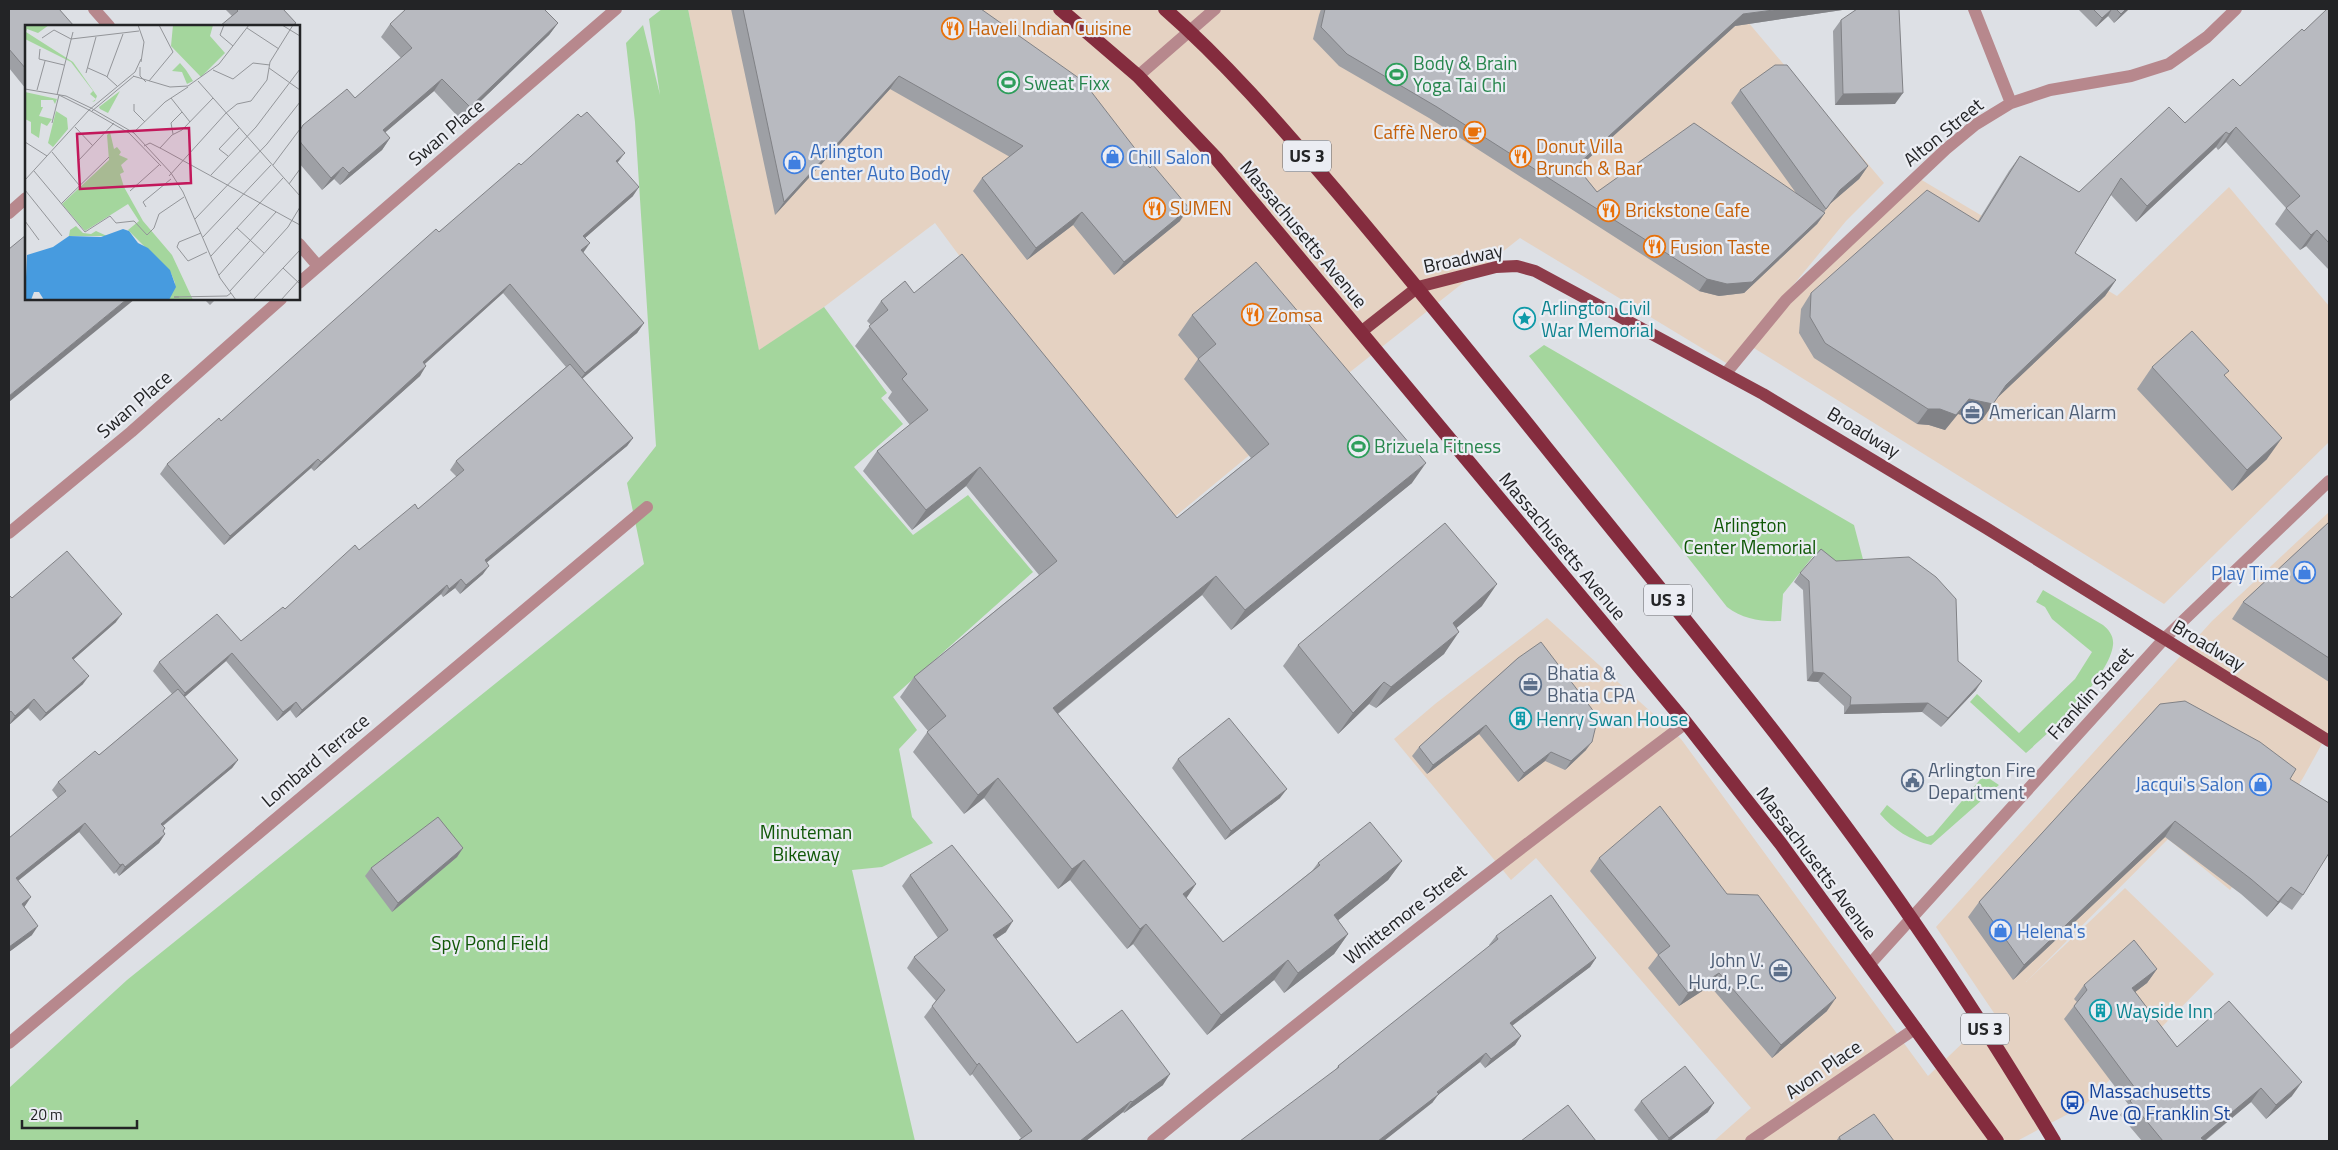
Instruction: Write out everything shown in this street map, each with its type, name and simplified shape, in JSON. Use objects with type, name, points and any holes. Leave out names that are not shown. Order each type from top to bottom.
[{"type":"highway","name":"Massachusetts Avenue","points":[[1060,9],[1138,76],[1216,158],[1686,723],[1781,844],[1997,1141]]},
{"type":"highway","name":"US 3","points":[[1165,9],[1189,30],[1262,104],[1418,287],[1739,689],[1818,791],[1911,918],[1995,1045],[2054,1141]]},
{"type":"main road","name":"Broadway","points":[[1361,332],[1418,287],[1496,266],[1517,266],[1535,271],[1726,373],[1986,528],[2329,741]]},
{"type":"street","points":[[94,9],[108,25]]},
{"type":"street","name":"Swan Place","points":[[300,282],[616,9]]},
{"type":"street","points":[[1138,76],[1214,9]]},
{"type":"street","points":[[1974,9],[2010,104]]},
{"type":"street","name":"Alton Street","points":[[1726,373],[1786,300],[1910,183],[1975,125],[2010,104],[2050,90],[2132,76],[2169,64],[2207,37],[2236,9]]},
{"type":"street","points":[[9,213],[25,199]]},
{"type":"street","points":[[300,245],[318,266]]},
{"type":"street","name":"Swan Place","points":[[9,534],[132,432],[280,300]]},
{"type":"street","name":"Franklin Street","points":[[1870,964],[2164,639],[2329,481]]},
{"type":"street","name":"Lombard Terrace","points":[[9,1043],[647,507]]},
{"type":"street","name":"Whittemore Street","points":[[1152,1141],[1308,1014],[1510,855],[1686,723]]},
{"type":"street","name":"Avon Place","points":[[1751,1141],[1916,1028]]},
{"type":"shaded area","points":[[688,9],[1737,9],[1884,183],[1846,221],[1728,364],[1520,238],[1350,372],[1166,524],[1024,343],[935,223],[824,307],[759,351]]},
{"type":"shaded area","points":[[1920,179],[2117,296],[2229,187],[2329,306],[2329,442],[2164,604],[1749,345],[1891,203]]},
{"type":"shaded area","points":[[2329,512],[2329,731],[2303,778],[2230,890],[2168,839],[2026,982],[2125,888],[2214,974],[2085,1105],[2017,1141],[1714,1141],[1751,1108],[1536,858],[1511,880],[1394,739],[1435,704],[1547,618],[1681,739],[1928,1076],[1994,1013],[1936,927],[2212,621]]},
{"type":"green space","points":[[662,9],[688,9],[759,350],[824,307],[887,393],[881,398],[903,424],[854,467],[913,535],[968,495],[1033,572],[893,697],[917,730],[899,749],[912,817],[933,843],[882,867],[852,870],[915,1141],[9,1141],[9,1088],[127,980],[644,564],[627,483],[656,446],[635,122],[626,43],[643,25],[660,95],[649,19]]},
{"type":"green space","name":"Arlington Center Memorial","points":[[1544,345],[1854,525],[1865,567],[1831,568],[1814,555],[1783,594],[1781,621],[1753,619],[1727,607],[1529,356]]},
{"type":"green space","points":[[2043,590],[2103,625],[2111,634],[2113,645],[2101,673],[2090,688],[2063,718],[2026,753],[1970,702],[1977,694],[2019,733],[2075,679],[2092,652],[2052,619],[2045,607],[2036,602]]},
{"type":"green space","points":[[1984,775],[1999,785],[1931,845],[1903,834],[1880,814],[1887,805],[1927,837],[1933,835]]},
{"type":"building","points":[[9,9],[59,9],[73,25],[25,25],[25,68],[9,49]]},
{"type":"building","points":[[236,9],[283,9],[296,23],[293,25],[221,25],[238,11]]},
{"type":"building","points":[[406,9],[544,9],[558,23],[470,107],[442,79],[383,130],[390,138],[349,173],[343,167],[331,178],[301,143],[300,130],[303,125],[347,89],[355,98],[412,48],[390,24]]},
{"type":"building","points":[[743,9],[981,9],[1083,81],[1150,168],[1153,165],[1189,208],[1124,262],[1082,212],[1036,248],[982,178],[1023,146],[899,76],[784,202]]},
{"type":"building","points":[[1325,9],[1781,9],[1743,14],[1576,166],[1597,192],[1694,123],[1825,213],[1752,282],[1727,284],[1707,279],[1437,107],[1347,54],[1321,27]]},
{"type":"building","points":[[1857,9],[1899,9],[1903,93],[1843,94],[1841,20]]},
{"type":"building","points":[[2093,9],[2112,9],[2102,18]]},
{"type":"building","points":[[2116,9],[2126,9],[2121,14]]},
{"type":"building","points":[[2329,9],[2329,243],[2317,230],[2311,235],[2286,208],[2300,196],[2236,127],[2229,134],[2226,132],[2147,206],[2121,178],[2075,253],[2116,280],[2006,385],[1993,404],[1969,399],[1956,415],[1940,409],[1928,409],[1825,343],[1810,317],[1811,293],[1927,190],[1979,222],[2020,156],[2079,192],[2169,107],[2185,123],[2233,79],[2240,86],[2302,29],[2304,31]]},
{"type":"building","points":[[1775,65],[1787,65],[1868,166],[1840,190],[1826,209],[1740,90]]},
{"type":"building","points":[[587,112],[625,153],[616,161],[639,187],[583,236],[590,243],[581,250],[644,323],[585,373],[510,284],[423,362],[426,366],[321,462],[318,459],[230,536],[167,464],[219,418],[221,421],[436,229],[439,232],[519,163],[521,165],[578,114],[581,117]]},
{"type":"building","points":[[25,236],[25,300],[126,300],[9,396],[9,249]]},
{"type":"building","points":[[962,254],[1177,518],[1269,444],[1198,359],[1216,344],[1192,315],[1256,262],[1426,463],[1245,610],[1216,576],[1053,708],[1196,884],[1183,894],[1223,942],[1320,865],[1318,863],[1370,822],[1402,861],[1334,915],[1348,934],[1298,973],[1288,960],[1221,1015],[1146,924],[1140,929],[1084,860],[1072,869],[998,778],[978,795],[927,732],[946,716],[914,677],[1057,561],[980,467],[926,510],[877,451],[928,410],[902,379],[907,374],[869,326],[888,310],[881,301],[905,281],[914,293]]},
{"type":"building","points":[[2192,331],[2229,371],[2224,375],[2282,438],[2247,470],[2152,367]]},
{"type":"building","points":[[570,364],[633,438],[485,560],[489,566],[466,585],[461,579],[449,589],[447,585],[302,710],[296,702],[283,712],[232,653],[185,693],[159,662],[217,614],[241,641],[283,607],[285,609],[355,545],[359,550],[415,504],[418,509],[464,470],[456,461]]},
{"type":"building","name":"Play Time","points":[[2329,522],[2329,658],[2243,602]]},
{"type":"building","points":[[1445,523],[1497,584],[1453,623],[1459,632],[1391,687],[1384,682],[1353,713],[1298,645]]},
{"type":"building","name":"Arlington Fire Department","points":[[1821,549],[1836,561],[1909,557],[1936,577],[1956,599],[1958,661],[1982,681],[1948,718],[1928,703],[1850,705],[1851,697],[1824,673],[1813,672],[1809,581],[1800,573]]},
{"type":"building","points":[[67,551],[122,614],[72,658],[89,676],[46,713],[34,699],[15,716],[11,711],[9,713],[9,595],[12,598]]},
{"type":"building","name":"Henry Swan House","points":[[1541,642],[1598,717],[1592,742],[1571,761],[1551,752],[1524,773],[1486,725],[1433,765],[1419,747],[1518,658]]},
{"type":"building","points":[[178,689],[238,760],[161,824],[165,828],[163,831],[165,834],[125,867],[123,864],[120,865],[85,823],[16,878],[31,897],[22,904],[38,926],[9,947],[9,838],[66,791],[58,782],[95,751],[99,755]]},
{"type":"building","points":[[2185,701],[2260,742],[2296,769],[2290,779],[2329,803],[2329,853],[2303,895],[2291,887],[2278,902],[2175,821],[2024,965],[1979,902],[2160,704]]},
{"type":"building","points":[[1229,718],[1287,789],[1231,831],[1178,759]]},
{"type":"building","points":[[1660,806],[1727,894],[1758,895],[1836,998],[1781,1045],[1719,973],[1688,993],[1658,955],[1670,946],[1599,858]]},
{"type":"building","points":[[438,817],[463,848],[398,903],[371,868]]},
{"type":"building","points":[[952,845],[1013,921],[993,935],[1077,1043],[1122,1010],[1170,1074],[1131,1101],[1080,1141],[1018,1141],[1032,1131],[979,1063],[977,1065],[932,1006],[945,990],[914,957],[948,930],[910,875]]},
{"type":"building","points":[[1551,895],[1596,958],[1510,1023],[1521,1036],[1491,1059],[1486,1053],[1437,1092],[1439,1094],[1378,1141],[1240,1141],[1339,1067],[1498,939],[1496,936]]},
{"type":"building","points":[[2134,940],[2157,969],[2132,988],[2177,1047],[2229,1001],[2302,1082],[2276,1105],[2261,1088],[2201,1138],[2205,1141],[2163,1141],[2130,1101],[2138,1092],[2074,1006],[2087,990],[2084,985]]},
{"type":"building","points":[[1685,1066],[1714,1103],[1669,1138],[1641,1101]]},
{"type":"building","points":[[1568,1105],[1596,1141],[1521,1141]]},
{"type":"building","points":[[1874,1114],[1894,1141],[1841,1141],[1839,1137]]},
{"type":"place","name":"Haveli Indian Cuisine","points":[[952,28]]},
{"type":"place","name":"Body & Brain Yoga Tai Chi","points":[[1397,74]]},
{"type":"place","name":"Sweat Fixx","points":[[1008,83]]},
{"type":"place","name":"Caffè Nero","points":[[1474,132]]},
{"type":"place","name":"Chill Salon","points":[[1112,157]]},
{"type":"place","name":"Donut Villa Brunch & Bar","points":[[1520,157]]},
{"type":"place","name":"Arlington Center Auto Body","points":[[794,162]]},
{"type":"place","name":"SUMEN","points":[[1154,208]]},
{"type":"place","name":"Brickstone Cafe","points":[[1609,210]]},
{"type":"place","name":"Fusion Taste","points":[[1654,247]]},
{"type":"place","name":"Zomsa","points":[[1252,315]]},
{"type":"place","name":"Arlington Civil War Memorial","points":[[1525,319]]},
{"type":"place","name":"American Alarm","points":[[1973,412]]},
{"type":"place","name":"Brizuela Fitness","points":[[1358,446]]},
{"type":"place","name":"Play Time","points":[[2305,573]]},
{"type":"place","name":"Bhatia & Bhatia CPA","points":[[1531,684]]},
{"type":"place","name":"Henry Swan House","points":[[1520,719]]},
{"type":"place","name":"Arlington Fire Department","points":[[1912,781]]},
{"type":"place","name":"Jacqui's Salon","points":[[2260,784]]},
{"type":"place","name":"Helena's","points":[[2001,931]]},
{"type":"place","name":"John V. Hurd, P.C.","points":[[1780,971]]},
{"type":"place","name":"Wayside Inn","points":[[2100,1011]]},
{"type":"place","name":"Massachusetts Ave @ Franklin St","points":[[2073,1102]]},
{"type":"park label","name":"Minuteman Bikeway","points":[[806,843]]},
{"type":"park label","name":"Spy Pond Field","points":[[490,943]]}]
